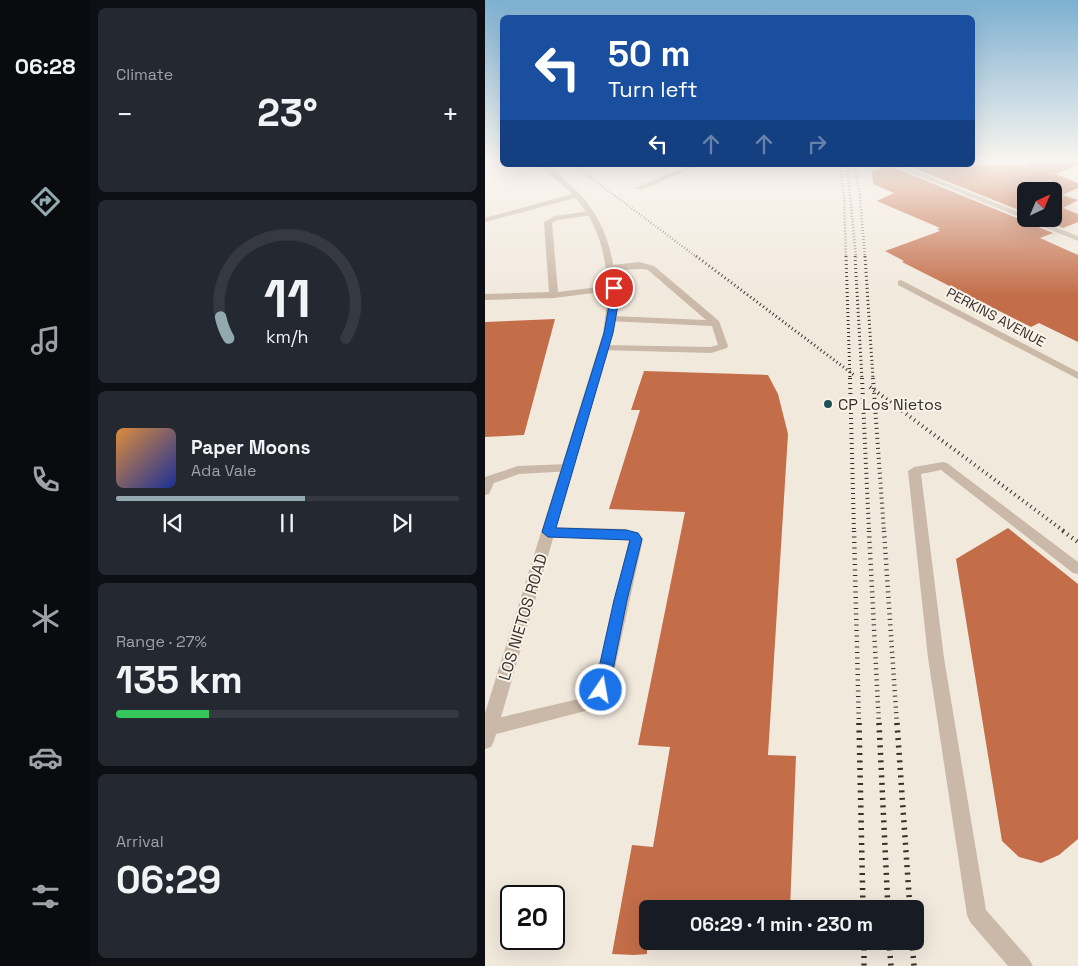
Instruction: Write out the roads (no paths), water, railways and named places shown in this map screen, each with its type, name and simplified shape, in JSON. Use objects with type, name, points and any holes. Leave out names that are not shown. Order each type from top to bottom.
[{"type":"street","points":[[485,220],[537,205]]},
{"type":"street","name":"LOS NIETOS ROAD","points":[[486,733],[568,468],[611,319],[614,288],[608,249],[585,205]]},
{"type":"street","points":[[995,205],[1017,214]]},
{"type":"street","points":[[554,296],[548,222],[555,218],[590,213]]},
{"type":"street","points":[[1051,228],[1078,239]]},
{"type":"street","points":[[604,348],[711,350],[723,346],[716,323],[651,268],[639,265],[611,268]]},
{"type":"street","name":"PERKINS AVENUE","points":[[901,283],[1078,376]]},
{"type":"street","points":[[485,297],[554,296],[614,288]]},
{"type":"street","points":[[611,319],[716,323]]},
{"type":"street","points":[[1022,966],[977,915],[936,658],[914,471],[943,466],[1078,569]]},
{"type":"street","points":[[485,491],[489,480],[518,470],[568,468]]},
{"type":"street","points":[[486,733],[587,704],[601,690],[636,539],[626,534],[548,532]]},
{"type":"railway","points":[[627,205],[698,258]]},
{"type":"railway","points":[[844,205],[846,258]]},
{"type":"railway","points":[[851,205],[856,258]]},
{"type":"railway","points":[[861,205],[865,258]]},
{"type":"railway","points":[[696,256],[850,372]]},
{"type":"railway","points":[[846,256],[850,372]]},
{"type":"railway","points":[[855,256],[862,379]]},
{"type":"railway","points":[[865,256],[873,379]]},
{"type":"railway","points":[[850,372],[854,375]]},
{"type":"railway","points":[[850,372],[850,379]]},
{"type":"railway","points":[[850,378],[854,532]]},
{"type":"railway","points":[[862,378],[869,532]]},
{"type":"railway","points":[[873,378],[874,390]]},
{"type":"railway","points":[[870,387],[874,390]]},
{"type":"railway","points":[[874,390],[1065,532]]},
{"type":"railway","points":[[874,390],[884,532]]},
{"type":"railway","points":[[854,531],[859,725]]},
{"type":"railway","points":[[869,531],[879,725]]},
{"type":"railway","points":[[884,531],[897,725]]},
{"type":"railway","points":[[1063,531],[1078,542]]},
{"type":"railway","points":[[859,723],[863,900]]},
{"type":"railway","points":[[879,723],[888,900]]},
{"type":"railway","points":[[897,723],[909,900]]},
{"type":"railway","points":[[864,950],[864,966]]},
{"type":"railway","points":[[890,950],[891,966]]},
{"type":"railway","points":[[913,950],[914,966]]},
{"type":"place","name":"CP Los Nietos","points":[[828,404]]}]
